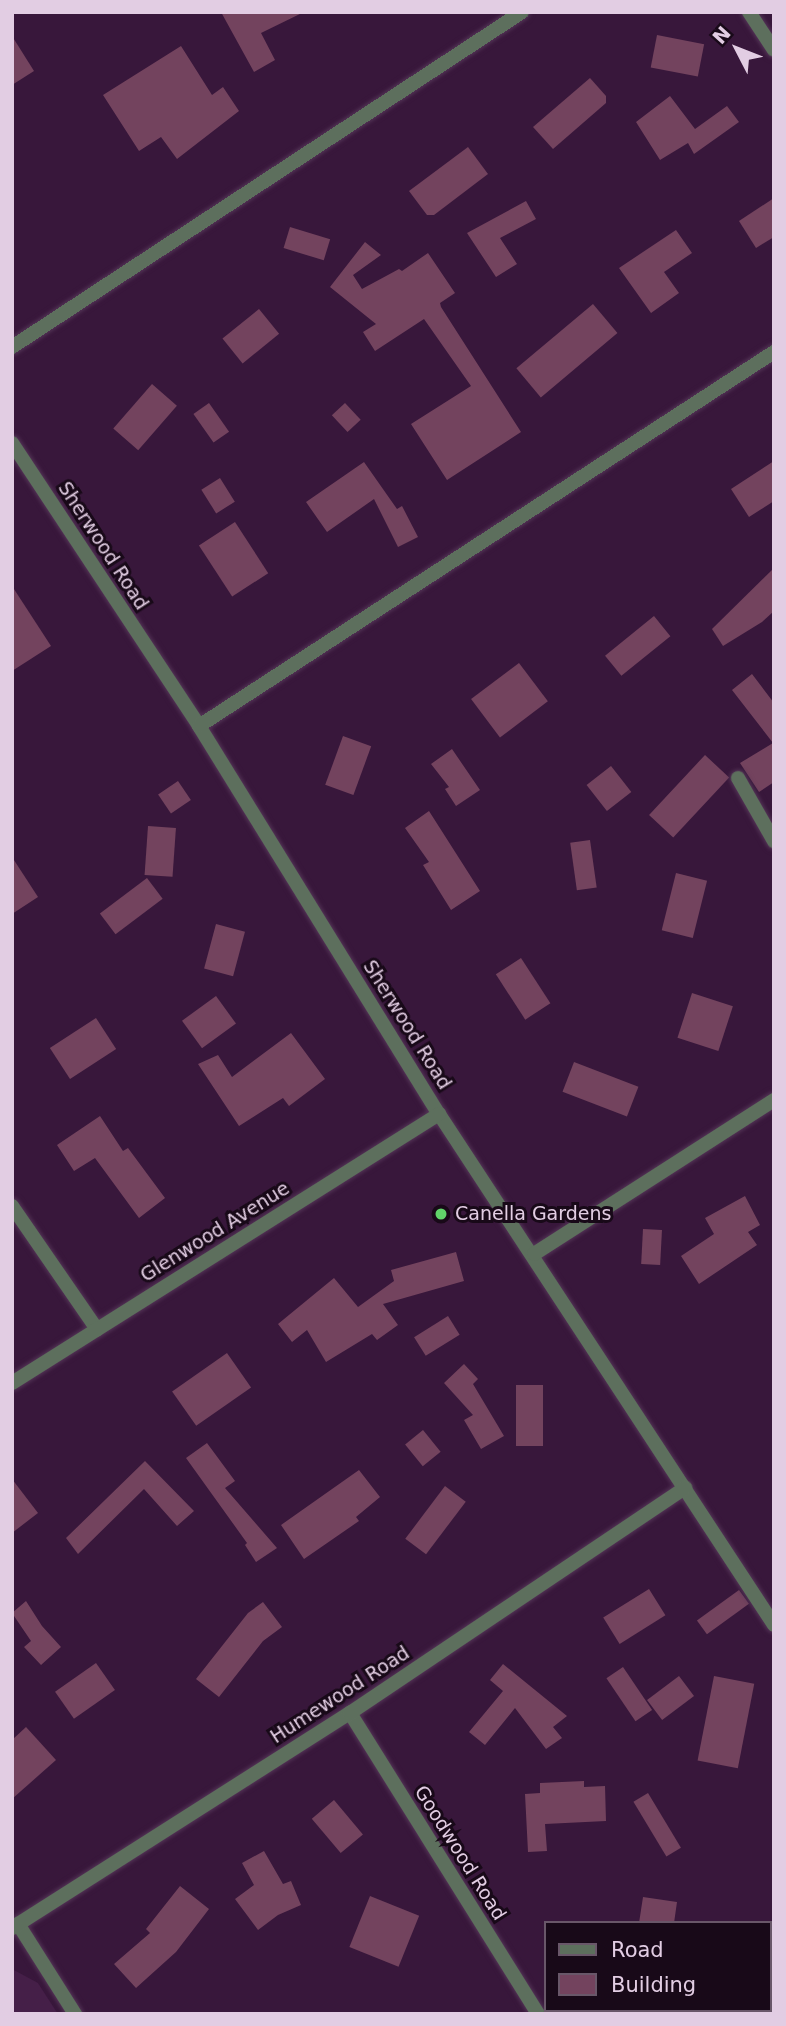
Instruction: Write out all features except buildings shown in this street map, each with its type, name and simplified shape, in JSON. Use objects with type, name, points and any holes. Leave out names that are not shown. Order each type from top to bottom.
[{"type":"street","points":[[12,347],[522,12]]},
{"type":"street","points":[[749,12],[774,50]]},
{"type":"street","points":[[199,726],[774,352]]},
{"type":"street","name":"Sherwood Road","points":[[12,443],[199,726],[439,1114],[534,1254],[774,1625]]},
{"type":"street","points":[[738,778],[774,841]]},
{"type":"street","points":[[534,1254],[774,1100]]},
{"type":"street","name":"Glenwood Avenue","points":[[12,1383],[439,1114]]},
{"type":"street","points":[[12,1206],[97,1329]]},
{"type":"street","name":"Humewood Road","points":[[15,1926],[350,1713],[685,1489]]},
{"type":"street","name":"Goodwood Road","points":[[350,1713],[538,2014]]},
{"type":"street","points":[[15,1926],[75,2014]]},
{"type":"shaded area","points":[[12,1969],[38,1983],[58,2014],[12,2014]]},
{"type":"place","name":"Canella Gardens","points":[[441,1214]]}]
